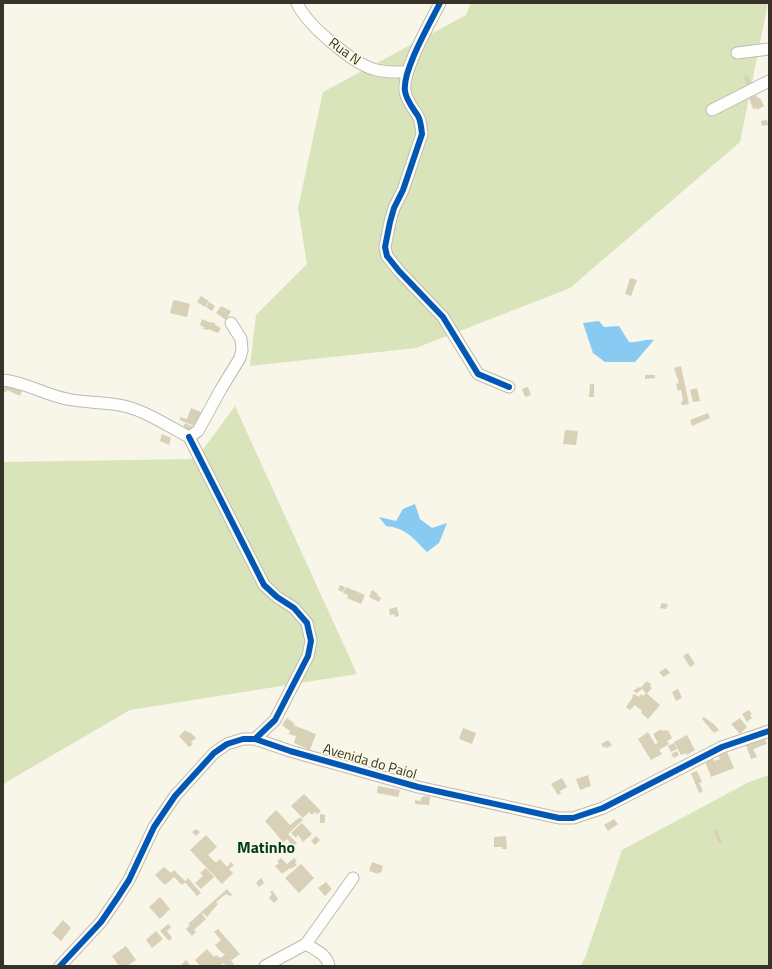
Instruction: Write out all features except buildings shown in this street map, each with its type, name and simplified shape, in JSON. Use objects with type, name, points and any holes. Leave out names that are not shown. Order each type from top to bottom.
[{"type":"street","points":[[440,3],[407,72],[405,93],[413,110],[418,116],[422,134],[404,190],[394,208],[385,247],[387,256],[399,271],[443,317],[478,374],[509,387]]},
{"type":"street","name":"Rua N","points":[[298,4],[313,25],[333,44],[360,63],[372,69],[389,73],[407,72]]},
{"type":"street","points":[[737,53],[769,49]]},
{"type":"street","points":[[712,110],[769,81]]},
{"type":"street","points":[[189,437],[198,431],[240,358],[242,350],[241,339],[231,323]]},
{"type":"street","points":[[3,380],[13,381],[42,393],[68,400],[118,405],[137,410],[189,437],[264,584],[277,597],[294,608],[307,623],[311,641],[308,656],[275,720],[255,739]]},
{"type":"street","name":"Avenida do Paiol","points":[[60,966],[101,922],[129,880],[154,827],[176,796],[214,753],[227,744],[243,739],[255,739],[290,751],[418,787],[559,818],[573,818],[603,808],[722,747],[769,731]]},
{"type":"street","points":[[265,966],[306,944],[353,878]]},
{"type":"street","points":[[306,944],[324,955],[328,960],[329,966]]},
{"type":"green space","points":[[471,3],[768,3],[740,142],[570,288],[416,348],[250,366],[256,315],[307,264],[298,208],[323,92],[466,15]]},
{"type":"green space","points":[[235,406],[357,674],[130,710],[3,784],[3,462],[196,459]]},
{"type":"green space","points":[[769,775],[769,966],[580,966],[585,958],[622,850],[749,782]]},
{"type":"water","points":[[599,321],[604,327],[619,326],[629,342],[654,340],[635,362],[605,362],[593,353],[583,323]]},
{"type":"water","points":[[415,504],[420,519],[432,528],[447,523],[439,543],[427,552],[409,534],[399,529],[386,526],[379,517],[396,521],[403,509]]},
{"type":"cycle path","points":[[440,3],[412,60],[405,82],[405,91],[408,101],[419,118],[422,134],[403,190],[394,208],[385,247],[387,256],[399,271],[443,317],[478,374],[509,387]]},
{"type":"cycle path","points":[[189,437],[264,585],[277,597],[294,608],[307,623],[311,641],[308,656],[275,720],[255,739]]},
{"type":"cycle path","points":[[60,966],[101,922],[118,897],[129,880],[154,827],[175,796],[214,753],[227,744],[243,739],[255,739],[290,751],[418,787],[559,818],[573,818],[603,808],[722,747],[769,731]]},
{"type":"district","name":"Matinho","points":[[266,847]]}]
